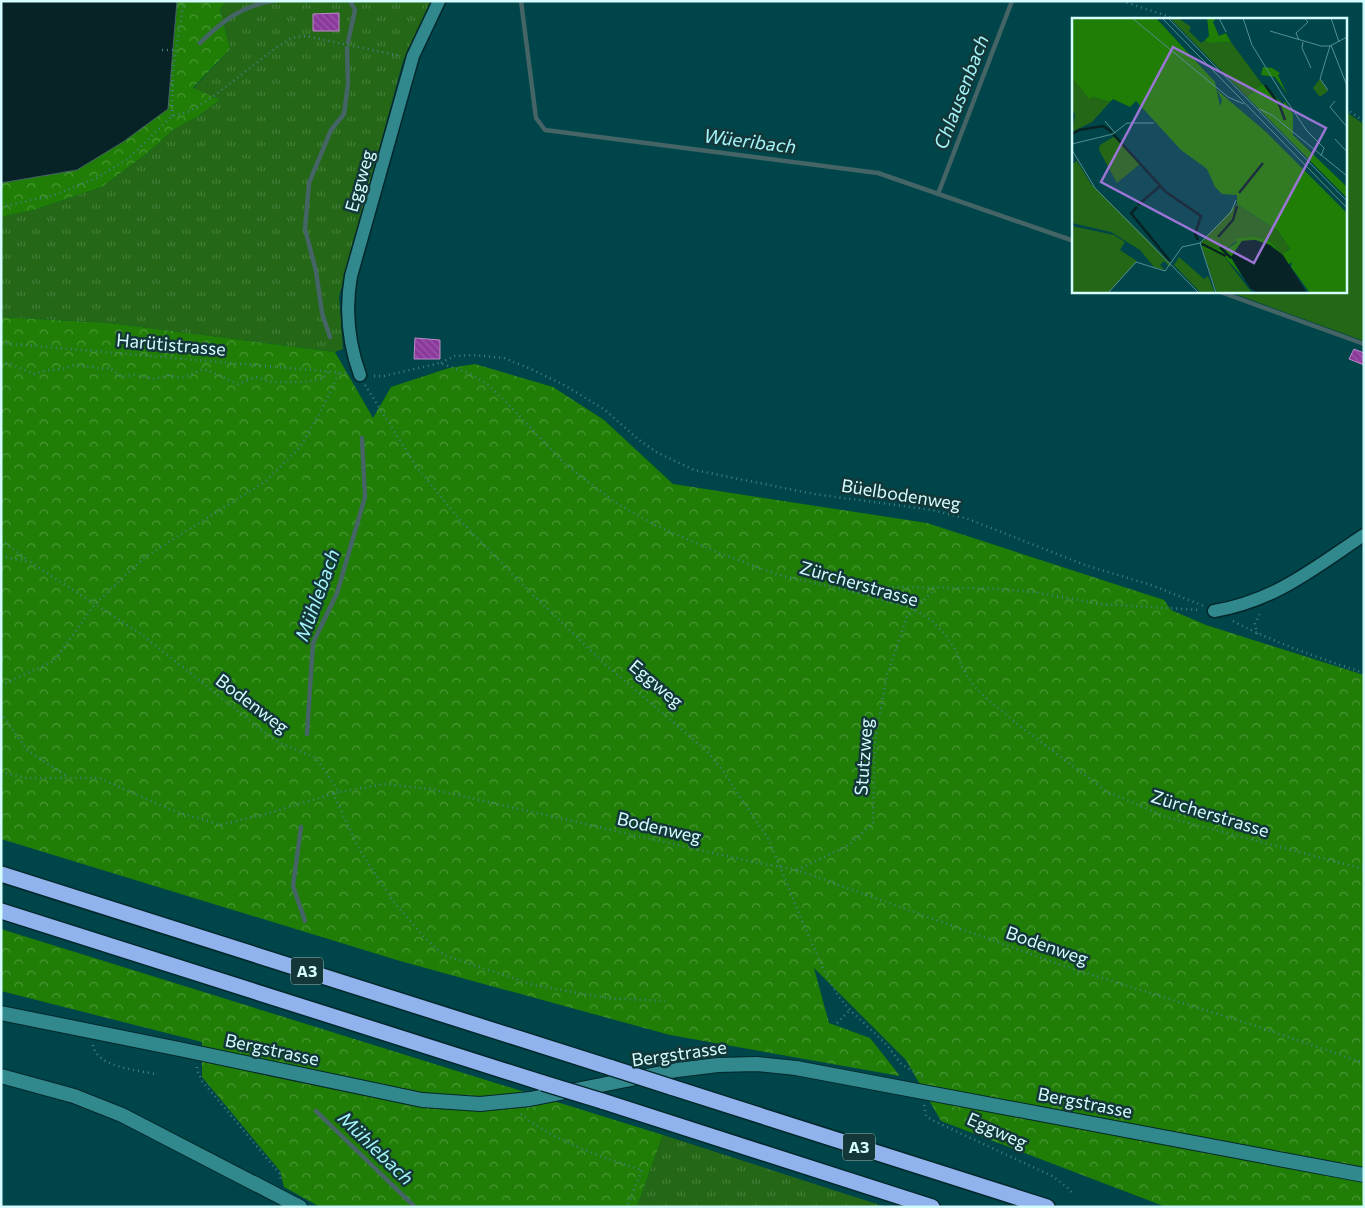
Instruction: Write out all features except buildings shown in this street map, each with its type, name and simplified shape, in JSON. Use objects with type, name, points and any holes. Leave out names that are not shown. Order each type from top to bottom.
[{"type":"highway","name":"A3","points":[[1,874],[1047,1207]]},
{"type":"highway","name":"A3","points":[[1,911],[932,1207]]},
{"type":"street","name":"Eggweg","points":[[360,375],[352,355],[349,339],[347,314],[351,276],[413,56],[439,1]]},
{"type":"street","points":[[1214,611],[1234,608],[1287,587],[1364,535]]},
{"type":"street","name":"Bergstrasse","points":[[1,1014],[198,1052],[422,1100],[452,1103],[506,1102],[677,1070],[718,1065],[757,1064],[796,1068],[1364,1175]]},
{"type":"street","points":[[1,1076],[74,1096],[122,1115],[284,1197],[300,1207]]},
{"type":"path","points":[[172,116],[173,69],[184,1]]},
{"type":"path","points":[[1122,1],[1173,18]]},
{"type":"path","points":[[1,206],[54,195],[97,178],[130,158],[172,116],[188,112],[210,99],[291,38],[305,36],[400,56],[413,56]]},
{"type":"path","points":[[162,50],[176,50]]},
{"type":"path","points":[[1348,110],[1364,121]]},
{"type":"path","name":"Harütistrasse","points":[[1,343],[339,373],[322,409],[300,447],[266,481],[145,557],[95,604]]},
{"type":"path","name":"Büelbodenweg","points":[[440,363],[454,356],[473,355],[504,358],[566,386],[605,410],[639,440],[658,453],[694,470],[814,494],[932,510],[968,519],[1085,565],[1151,585],[1214,611],[1257,634],[1301,652],[1364,673]]},
{"type":"path","points":[[1,362],[11,364],[34,374],[74,365],[101,369],[110,368],[121,377],[134,375],[155,379],[169,375],[182,378],[204,369],[238,384],[256,377],[272,382],[322,379],[329,372]]},
{"type":"path","points":[[360,375],[384,376],[440,363]]},
{"type":"path","name":"Zürcherstrasse","points":[[440,363],[473,375],[487,384],[566,465],[615,502],[655,525],[719,553],[779,575],[850,591],[914,609],[932,621],[945,634],[974,686],[985,697],[1016,723],[1106,791],[1166,817],[1364,869]]},
{"type":"path","name":"Eggweg","points":[[373,398],[416,466],[459,519],[530,592],[606,665],[707,751],[723,771],[769,840],[827,977],[838,997],[887,1044],[901,1064],[926,1078]]},
{"type":"path","points":[[1,540],[30,562]]},
{"type":"path","name":"Bodenweg","points":[[1,556],[30,562],[140,634],[268,735],[280,743],[316,758],[340,792],[384,784],[431,789],[753,862],[796,870],[1067,967],[1256,1026],[1364,1063]]},
{"type":"path","points":[[850,591],[873,587],[986,588],[1034,592],[1099,604],[1171,610],[1214,611]]},
{"type":"path","name":"Stutzweg","points":[[796,870],[849,845],[873,823],[875,741],[887,675],[907,616],[936,588]]},
{"type":"path","points":[[1,685],[54,661],[95,604]]},
{"type":"path","points":[[1,713],[27,750],[69,778]]},
{"type":"path","points":[[1,772],[26,778],[99,778],[171,810],[220,825],[266,814],[340,792]]},
{"type":"path","points":[[333,793],[359,849],[393,901],[425,938],[444,955],[533,985],[607,998],[665,1001]]},
{"type":"path","points":[[837,1023],[850,1010]]},
{"type":"path","points":[[94,1032],[92,1047],[97,1056],[111,1064],[155,1074]]},
{"type":"path","points":[[198,1052],[197,1070],[202,1081],[280,1174],[284,1197]]},
{"type":"path","name":"Eggweg","points":[[926,1093],[924,1110],[926,1116],[1052,1176],[1068,1187],[1072,1193]]},
{"type":"path","points":[[506,1102],[528,1120],[568,1142],[608,1159],[642,1170],[627,1207]]},
{"type":"green space","points":[[177,1],[227,1],[220,9],[230,49],[193,88],[220,100],[197,117],[173,130],[150,151],[102,187],[34,210],[1,217],[1,183],[77,170],[168,109]]},
{"type":"green space","points":[[227,1],[433,1],[403,61],[339,297],[343,349],[335,352],[110,323],[1,317],[1,217],[34,210],[102,187],[150,151],[173,130],[197,117],[220,100],[193,89],[230,49],[220,9]]},
{"type":"green space","points":[[1348,113],[1364,124],[1364,341],[1230,292],[1348,292]]},
{"type":"green space","points":[[1,317],[110,323],[335,352],[373,418],[391,387],[449,368],[475,364],[553,387],[604,420],[673,484],[927,523],[1164,600],[1171,610],[1206,625],[1364,675],[1364,1207],[1166,1207],[941,1121],[906,1060],[814,968],[829,1023],[870,1038],[900,1076],[670,1035],[400,961],[1,839]]},
{"type":"green space","points":[[1,929],[663,1135],[637,1207],[320,1207],[284,1187],[280,1171],[202,1077],[202,1042],[1,991]]},
{"type":"green space","points":[[663,1135],[886,1207],[637,1207]]},
{"type":"water","points":[[1,1],[177,1],[168,109],[123,142],[77,170],[1,183]]},
{"type":"waterway","name":"Wüeribach","points":[[200,43],[233,16],[252,6],[273,1]]},
{"type":"waterway","name":"Wüeribach","points":[[348,42],[355,10],[350,1]]},
{"type":"waterway","name":"Wüeribach","points":[[521,1],[536,118],[545,130],[878,173],[1072,240]]},
{"type":"waterway","name":"Chlausenbach","points":[[938,194],[1012,1]]},
{"type":"waterway","name":"Mühlebach","points":[[330,337],[322,313],[316,271],[305,229],[309,183],[331,130],[344,114],[348,84],[347,48]]},
{"type":"waterway","name":"Wüeribach","points":[[1221,292],[1364,344]]},
{"type":"waterway","name":"Mühlebach","points":[[307,734],[313,643],[337,593],[365,497],[362,438]]},
{"type":"waterway","name":"Mühlebach","points":[[301,827],[293,886],[305,921]]},
{"type":"waterway","name":"Mühlebach","points":[[316,1111],[415,1207]]}]
